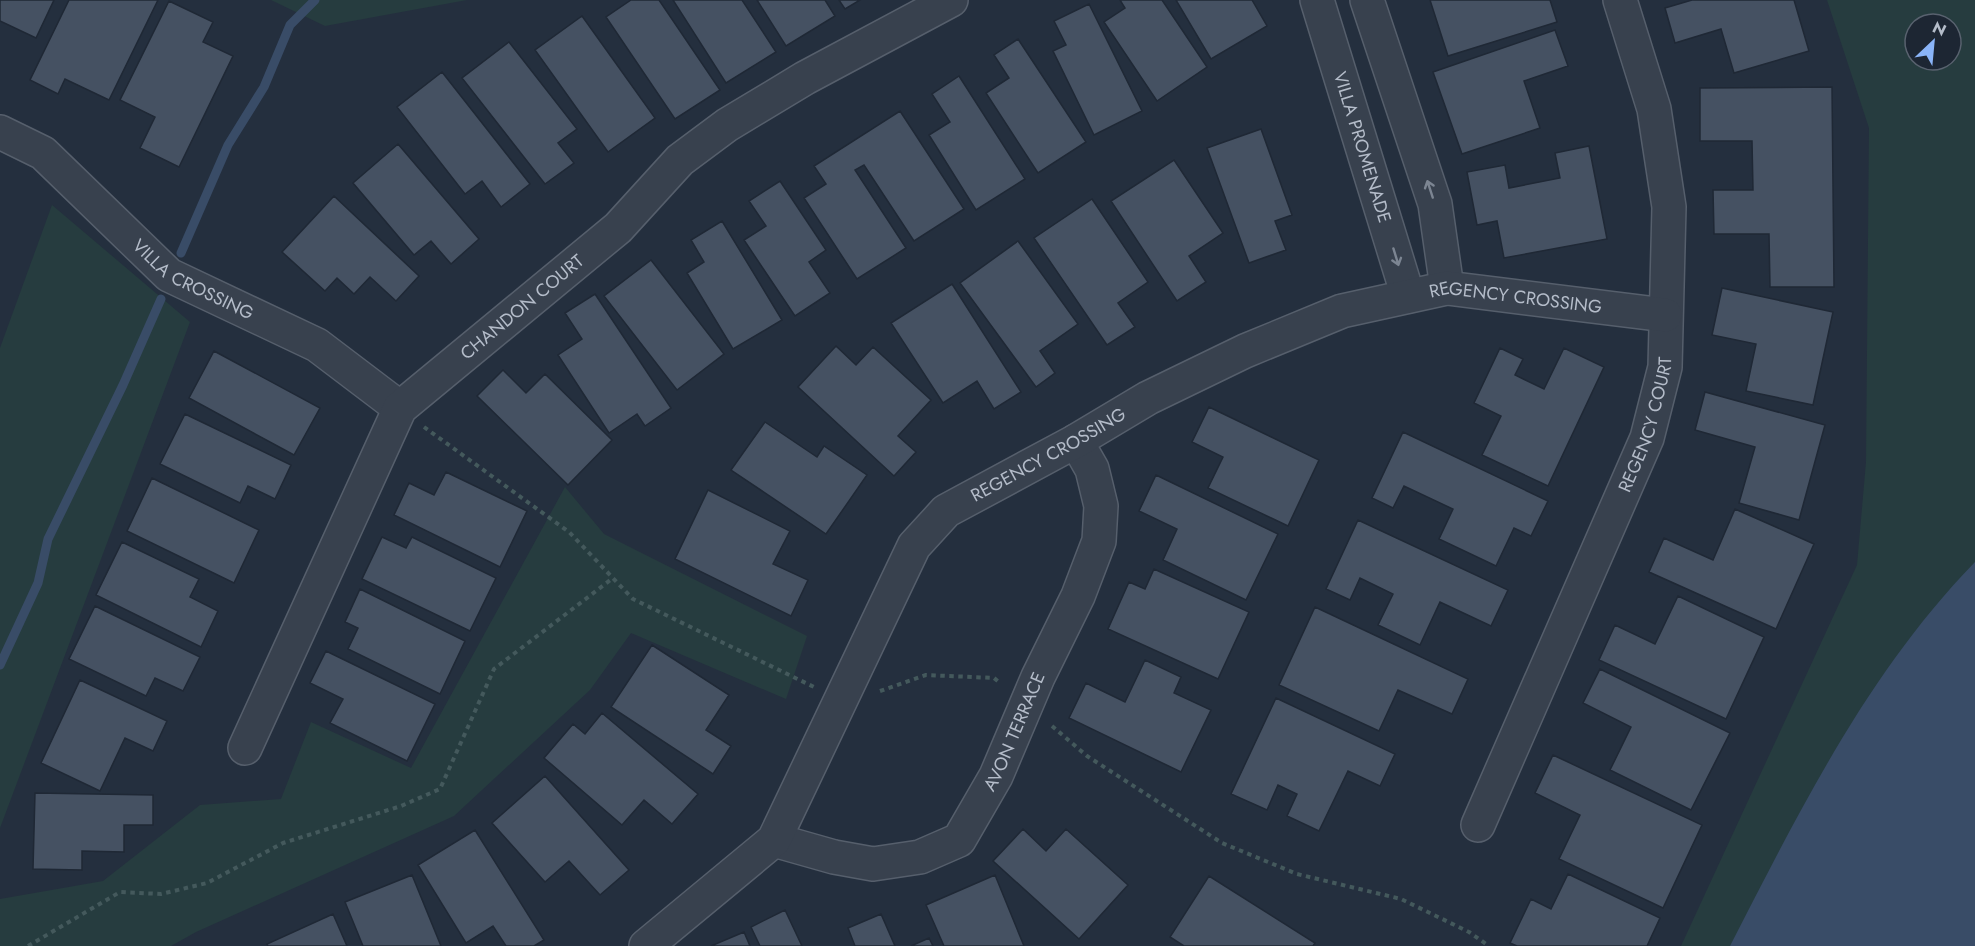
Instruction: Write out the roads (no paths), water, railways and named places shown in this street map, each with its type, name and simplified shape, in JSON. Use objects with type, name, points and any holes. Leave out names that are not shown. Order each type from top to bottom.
[{"type":"street","name":"CHANDON COURT","points":[[245,748],[400,408],[618,228],[680,160],[727,125],[805,78],[951,0]]},
{"type":"street","name":"VILLA PROMENADE","points":[[1317,0],[1408,296]]},
{"type":"street","points":[[1367,0],[1435,204],[1447,288]]},
{"type":"street","name":"REGENCY COURT","points":[[1478,825],[1647,438],[1665,367],[1669,207],[1654,110],[1620,0]]},
{"type":"street","name":"VILLA CROSSING","points":[[0,132],[43,153],[169,275],[317,345],[400,408]]},
{"type":"street","name":"REGENCY CROSSING","points":[[646,946],[774,840],[914,546],[946,511],[1076,441],[1148,398],[1245,351],[1342,311],[1447,288],[1665,315]]},
{"type":"street","name":"AVON TERRACE","points":[[774,840],[834,857],[873,864],[920,858],[959,840],[996,776],[1078,596],[1099,541],[1098,497],[1092,469],[1076,441]]},
{"type":"water","points":[[1975,562],[1975,946],[1730,946],[1810,794],[1869,696],[1901,649]]},
{"type":"waterway","points":[[181,253],[228,145],[264,87],[290,25],[315,0]]},
{"type":"waterway","points":[[0,665],[38,583],[48,539],[123,385],[161,299]]}]
